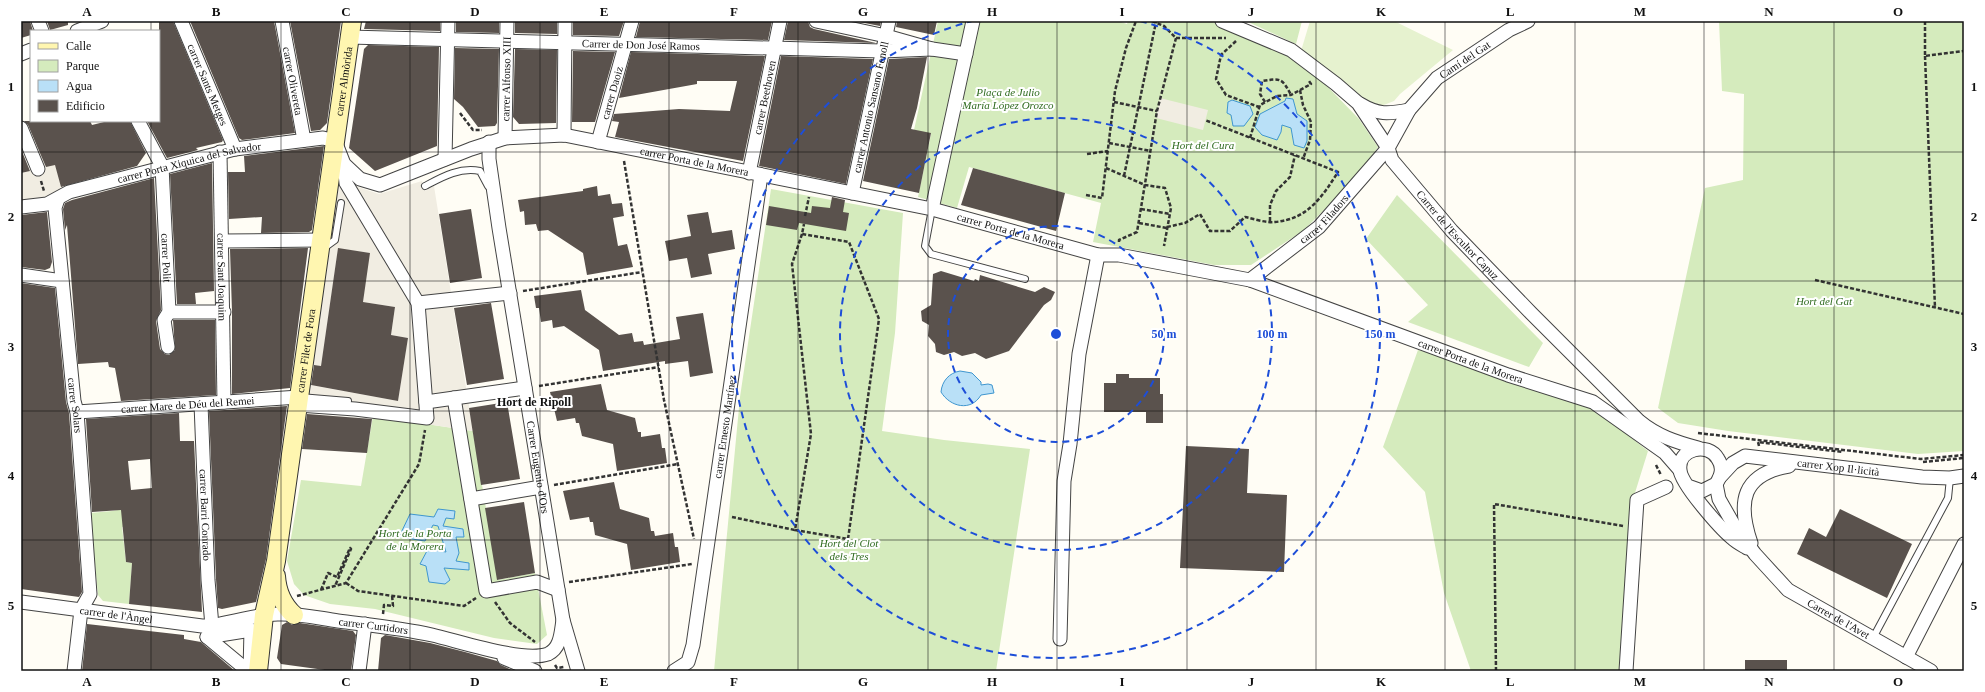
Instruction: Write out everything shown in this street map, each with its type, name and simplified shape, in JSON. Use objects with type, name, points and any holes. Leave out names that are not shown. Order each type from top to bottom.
[{"type":"street","points":[[84,30],[102,21]]},
{"type":"street","name":"carrer Sants Metges","points":[[181,21],[235,149]]},
{"type":"street","name":"carrer Olivereta","points":[[282,21],[304,140]]},
{"type":"street","points":[[445,159],[448,21]]},
{"type":"street","name":"carrer Alfonso XIII","points":[[506,133],[507,21]]},
{"type":"street","points":[[564,134],[565,21]]},
{"type":"street","name":"carrer Daoiz","points":[[598,142],[632,21]]},
{"type":"street","name":"carrer Beethoven","points":[[755,174],[774,48],[780,21]]},
{"type":"street","points":[[816,21],[886,36],[932,49],[966,54]]},
{"type":"street","name":"carrer Antonio Sansano Fenoll","points":[[852,193],[889,21]]},
{"type":"street","points":[[932,209],[973,21]]},
{"type":"street","name":"Carrer de l'Escultor Capuz","points":[[1222,21],[1291,50],[1336,84],[1358,103],[1388,148],[1392,160],[1452,231],[1632,415],[1651,431],[1673,442],[1698,448]]},
{"type":"street","name":"Camí del Gat","points":[[1388,148],[1409,110],[1437,78],[1508,30],[1528,21]]},
{"type":"street","name":"Carrer de Don José Ramos","points":[[350,29],[448,40],[882,51],[932,49]]},
{"type":"street","name":"carrer Almòrida","points":[[335,141],[350,29]]},
{"type":"street","points":[[1358,103],[1373,112],[1389,114],[1409,110]]},
{"type":"street","points":[[139,122],[162,166]]},
{"type":"street","points":[[21,128],[38,169]]},
{"type":"street","name":"carrer Porta de la Morera","points":[[335,141],[344,164],[360,179],[380,185],[489,142],[506,133],[564,134],[932,209],[1098,255],[1116,255],[1250,280],[1508,375],[1593,402],[1665,453],[1679,468]]},
{"type":"street","name":"carrer Porta Xiquica del Salvador","points":[[52,201],[69,192],[162,166],[220,152],[323,138],[335,141]]},
{"type":"street","name":"carrer Filet de Fora","points":[[258,671],[264,615],[276,561],[319,246],[335,141]]},
{"type":"street","name":"Carrer Eugenio d'Ors","points":[[489,142],[489,159],[499,228],[557,587],[573,669]]},
{"type":"street","name":"carrer Filadors","points":[[1250,280],[1319,227],[1388,148]]},
{"type":"street","name":"carrer Sant Joaquim","points":[[220,152],[224,312],[224,402]]},
{"type":"street","points":[[344,164],[346,183],[418,303],[427,418]]},
{"type":"street","name":"carrer Polit","points":[[162,166],[169,312],[164,320],[168,347]]},
{"type":"street","name":"carrer Ernesto Martínez","points":[[674,671],[688,662],[693,645],[703,581],[755,174]]},
{"type":"street","points":[[21,207],[52,201]]},
{"type":"street","name":"carrer Solars","points":[[52,201],[55,208],[74,401],[77,412],[90,594],[81,610]]},
{"type":"street","points":[[222,241],[319,246]]},
{"type":"street","points":[[1060,639],[1064,481],[1070,444],[1080,354],[1098,255]]},
{"type":"street","points":[[21,275],[62,281]]},
{"type":"street","points":[[418,303],[510,293]]},
{"type":"street","points":[[169,312],[224,312]]},
{"type":"street","points":[[426,402],[525,388]]},
{"type":"street","points":[[454,398],[486,591],[537,582],[557,587]]},
{"type":"street","name":"carrer Mare de Déu del Remei","points":[[77,412],[224,402],[298,401],[427,418]]},
{"type":"street","name":"carrer Barri Conrado","points":[[201,404],[208,580],[212,626]]},
{"type":"street","points":[[1698,448],[1705,449],[1715,454],[1721,465],[1718,481],[1702,490],[1688,486],[1681,479],[1679,468],[1682,459],[1689,452],[1698,448]]},
{"type":"street","name":"carrer Xop Il·licità","points":[[1718,481],[1733,463],[1745,456],[1804,464],[1950,478],[1964,476]]},
{"type":"street","points":[[1755,554],[1743,514],[1745,493],[1755,480],[1772,469],[1804,464]]},
{"type":"street","name":"Carrer de l'Avet","points":[[1718,481],[1719,499],[1735,527],[1755,554],[1788,590],[1931,671]]},
{"type":"street","name":"Carrer de l'Avet","points":[[1688,486],[1711,516],[1732,539],[1755,554]]},
{"type":"street","points":[[471,499],[541,487]]},
{"type":"street","points":[[1626,671],[1637,500],[1666,487]]},
{"type":"street","points":[[1906,657],[1964,544]]},
{"type":"street","name":"carrer Filet de Fora","points":[[276,561],[276,587],[286,607],[294,615]]},
{"type":"street","name":"carrer de l'Àngel","points":[[21,602],[202,626],[212,626],[264,615]]},
{"type":"street","points":[[74,671],[81,610]]},
{"type":"street","name":"carrer Curtidors","points":[[264,615],[294,615],[365,624],[431,635],[525,656],[551,658]]},
{"type":"street","points":[[551,658],[561,636],[563,620]]},
{"type":"street","points":[[359,671],[365,624]]},
{"type":"street","name":"carrer Curtidors","points":[[481,647],[535,671]]},
{"type":"lane","points":[[425,186],[440,178],[457,172],[469,169],[480,171],[486,182],[499,228]]},
{"type":"lane","points":[[319,246],[335,240],[341,202]]},
{"type":"lane","points":[[932,209],[925,246],[931,254],[1025,279]]},
{"type":"lane","points":[[298,401],[348,400]]},
{"type":"lane","points":[[1873,638],[1948,498],[1950,478]]},
{"type":"path","points":[[1086,195],[1102,198],[1114,102],[1126,48],[1136,21]]},
{"type":"path","points":[[1152,21],[1164,26],[1176,38],[1239,39],[1221,55],[1216,78],[1226,94],[1259,107]]},
{"type":"path","points":[[1925,21],[1925,56],[1935,308]]},
{"type":"path","points":[[1124,176],[1156,22]]},
{"type":"path","points":[[1116,255],[1119,240],[1137,232],[1157,111],[1176,38]]},
{"type":"path","points":[[1925,56],[1964,51]]},
{"type":"path","points":[[1250,138],[1260,105],[1277,96],[1291,95],[1300,90],[1310,84],[1307,77]]},
{"type":"path","points":[[1265,102],[1260,94],[1262,81],[1277,78],[1284,82],[1291,95]]},
{"type":"path","points":[[1300,90],[1303,105],[1311,122],[1310,140],[1303,159]]},
{"type":"path","points":[[1114,102],[1157,111]]},
{"type":"path","points":[[445,109],[457,109],[473,130],[506,133]]},
{"type":"path","points":[[1139,223],[1167,228],[1185,223],[1200,214],[1210,232],[1230,230],[1245,217],[1274,222],[1296,217],[1320,199],[1338,172],[1205,120]]},
{"type":"path","points":[[1110,143],[1151,151]]},
{"type":"path","points":[[622,147],[658,366],[694,540]]},
{"type":"path","points":[[1087,154],[1108,151]]},
{"type":"path","points":[[1270,221],[1270,205],[1276,191],[1290,177],[1295,155]]},
{"type":"path","points":[[1106,168],[1145,185],[1165,188],[1171,208],[1164,246]]},
{"type":"path","points":[[38,169],[52,201]]},
{"type":"path","points":[[805,216],[811,185]]},
{"type":"path","points":[[1141,209],[1170,214]]},
{"type":"path","points":[[795,530],[811,434],[792,264],[804,224]]},
{"type":"path","points":[[732,517],[848,539],[879,319],[849,242],[802,234]]},
{"type":"path","points":[[510,293],[642,272]]},
{"type":"path","points":[[1815,280],[1964,314]]},
{"type":"path","points":[[525,388],[658,366]]},
{"type":"path","points":[[335,586],[351,549],[350,548],[337,577],[328,573],[322,590],[346,583],[419,464],[427,418]]},
{"type":"path","points":[[1758,442],[1921,462],[1964,458]]},
{"type":"path","points":[[541,487],[678,464]]},
{"type":"path","points":[[1496,671],[1494,504],[1634,528]]},
{"type":"path","points":[[557,587],[699,563],[703,581]]},
{"type":"path","points":[[346,583],[358,591],[464,606],[486,591],[510,623],[551,658],[556,670],[573,669]]},
{"type":"path","points":[[386,606],[393,606],[392,595]]},
{"type":"green space","name":"Hort del Cura","points":[[938,21],[1118,21],[1127,24],[1128,21],[1210,21],[1288,56],[1325,84],[1359,119],[1378,147],[1357,177],[1304,230],[1251,265],[1214,265],[1093,242],[1101,203],[969,167],[957,208],[918,197],[931,134],[914,130]]},
{"type":"green space","points":[[1246,21],[1302,21],[1296,44]]},
{"type":"green space","points":[[1310,21],[1394,21],[1453,50],[1400,94],[1394,101],[1376,108],[1301,51]]},
{"type":"green space","name":"Hort del Gat","points":[[1719,21],[1964,21],[1964,451],[1918,454],[1728,431],[1678,423],[1658,408],[1705,188],[1743,180],[1744,94],[1722,91]]},
{"type":"green space","name":"Hort del Clot dels Tres","points":[[771,189],[903,213],[895,333],[882,431],[944,440],[1030,449],[996,671],[714,671],[740,397]]},
{"type":"green space","points":[[1397,195],[1543,343],[1529,367],[1408,322],[1428,305],[1366,239]]},
{"type":"green space","points":[[1418,350],[1571,390],[1648,451],[1634,496],[1623,671],[1471,671],[1444,593],[1425,492],[1383,447]]},
{"type":"green space","name":"Hort de la Porta de la Morera","points":[[373,416],[473,431],[498,580],[535,573],[547,635],[537,644],[494,638],[375,609],[330,604],[304,595],[294,584],[287,561],[301,480],[361,486]]},
{"type":"green space","points":[[159,502],[150,524],[122,527],[126,562],[132,563],[129,604],[103,601],[98,595],[90,513],[112,511]]},
{"type":"shaded area","points":[[1160,98],[1208,110],[1203,130],[1156,118]]},
{"type":"shaded area","points":[[49,143],[61,185],[58,199],[21,209],[21,173],[37,169],[29,148]]},
{"type":"shaded area","points":[[344,174],[358,187],[379,194],[422,181],[425,191],[434,186],[473,431],[345,412],[305,411],[310,385],[398,401],[408,338],[391,335],[395,307],[363,302],[369,253],[338,249],[321,366],[313,365],[340,177]]},
{"type":"water","points":[[1286,98],[1293,99],[1297,114],[1307,121],[1307,141],[1304,148],[1294,145],[1291,128],[1282,125],[1281,132],[1277,140],[1262,135],[1255,127],[1260,114],[1285,101]]},
{"type":"water","points":[[1232,100],[1250,106],[1253,114],[1244,126],[1233,126],[1231,115],[1227,113],[1228,102]]},
{"type":"water","points":[[960,371],[972,373],[981,382],[981,385],[992,385],[994,393],[981,395],[972,404],[961,406],[950,401],[941,392],[943,384],[949,376]]},
{"type":"water","points":[[438,509],[455,511],[454,519],[446,518],[443,526],[463,529],[464,537],[456,537],[459,553],[456,561],[469,563],[469,570],[444,568],[450,580],[445,584],[429,582],[426,566],[420,564],[428,549],[446,552],[438,526],[433,525],[425,541],[399,537],[410,514],[434,517]]},
{"type":"building","points":[[21,21],[30,21],[33,30],[30,30],[30,35],[21,38]]},
{"type":"building","points":[[47,21],[68,21],[68,25],[50,30]]},
{"type":"building","points":[[159,21],[173,21],[223,140],[222,142],[196,148],[198,150],[167,158],[148,122],[160,122]]},
{"type":"building","points":[[190,21],[274,21],[295,133],[242,140],[239,138]]},
{"type":"building","points":[[290,21],[341,21],[327,123],[320,130],[311,131]]},
{"type":"building","points":[[366,21],[440,21],[440,31],[364,29]]},
{"type":"building","points":[[456,21],[499,21],[499,33],[456,32]]},
{"type":"building","points":[[515,21],[557,21],[557,34],[515,33]]},
{"type":"building","points":[[573,21],[624,21],[619,36],[573,35]]},
{"type":"building","points":[[640,21],[772,21],[768,40],[636,37]]},
{"type":"building","points":[[788,21],[808,21],[810,27],[814,29],[876,43],[784,40]]},
{"type":"building","points":[[854,21],[881,21],[880,26]]},
{"type":"building","points":[[897,21],[937,21],[934,35],[896,27]]},
{"type":"building","points":[[368,45],[439,47],[437,146],[375,171],[349,148],[364,49]]},
{"type":"building","points":[[455,48],[499,49],[497,123],[495,126],[478,127],[463,107],[454,99]]},
{"type":"building","points":[[515,49],[557,50],[556,123],[519,124],[513,117]]},
{"type":"building","points":[[573,51],[615,52],[595,122],[572,122]]},
{"type":"building","points":[[631,52],[765,56],[743,161],[615,137],[619,122],[612,121],[614,114],[679,109],[730,111],[737,81],[697,81],[697,84],[619,98]]},
{"type":"building","points":[[781,56],[873,59],[846,184],[759,166]]},
{"type":"building","points":[[927,57],[917,108],[911,129],[931,133],[919,193],[863,181],[889,59]]},
{"type":"building","points":[[24,121],[90,122],[92,125],[104,122],[130,122],[146,153],[137,166],[61,187],[55,165],[46,167],[28,125]]},
{"type":"building","points":[[324,146],[312,230],[309,232],[261,233],[262,217],[229,219],[228,172],[245,172],[244,156]]},
{"type":"building","points":[[21,149],[30,171],[21,173]]},
{"type":"building","points":[[212,163],[214,291],[195,293],[196,304],[177,304],[170,174]]},
{"type":"building","points":[[973,168],[1065,193],[1056,231],[961,205]]},
{"type":"building","points":[[154,178],[161,310],[156,321],[160,349],[165,354],[169,355],[175,350],[173,320],[215,320],[216,395],[121,401],[115,368],[109,367],[108,362],[78,364],[67,225],[65,230],[63,209],[65,203]]},
{"type":"building","points":[[597,186],[598,196],[610,194],[612,204],[622,203],[624,216],[613,218],[618,246],[627,244],[633,267],[587,275],[583,253],[548,230],[538,231],[536,224],[525,225],[524,211],[520,212],[518,200],[583,191],[583,189]]},
{"type":"building","points":[[832,197],[845,200],[843,212],[849,213],[846,231],[799,223],[797,230],[766,225],[769,206],[811,213],[812,206],[830,208]]},
{"type":"building","points":[[471,209],[482,278],[450,283],[439,214]]},
{"type":"building","points":[[47,212],[52,262],[50,268],[45,270],[21,267],[21,215]]},
{"type":"building","points":[[708,212],[712,233],[732,230],[735,249],[708,254],[712,274],[691,278],[687,258],[669,261],[665,241],[691,236],[687,215]]},
{"type":"building","points":[[308,248],[290,388],[232,394],[230,249]]},
{"type":"building","points":[[338,248],[370,253],[363,302],[395,307],[391,335],[408,338],[398,401],[311,385],[314,365],[321,366]]},
{"type":"building","points":[[941,271],[974,281],[975,279],[979,281],[980,275],[1035,292],[1044,287],[1055,292],[1051,300],[1044,305],[1009,351],[986,359],[975,353],[962,356],[954,352],[944,355],[936,352],[935,344],[928,336],[929,325],[922,321],[921,311],[931,305],[933,274]]},
{"type":"building","points":[[21,283],[55,288],[66,402],[69,413],[82,592],[79,597],[21,589]]},
{"type":"building","points":[[581,290],[585,310],[619,335],[632,333],[634,342],[643,341],[644,345],[680,339],[676,317],[703,313],[713,373],[690,377],[688,361],[665,364],[665,361],[603,371],[599,350],[564,326],[553,328],[552,320],[541,322],[539,308],[536,308],[534,296]]},
{"type":"building","points":[[491,303],[504,379],[467,385],[454,308]]},
{"type":"building","points":[[1116,374],[1129,374],[1129,378],[1160,378],[1160,394],[1163,394],[1163,423],[1146,423],[1146,412],[1104,412],[1104,383],[1116,383]]},
{"type":"building","points":[[601,384],[607,410],[635,418],[638,432],[641,432],[641,437],[660,434],[662,448],[665,448],[667,463],[617,471],[613,444],[582,436],[579,423],[576,423],[575,418],[557,421],[550,392]]},
{"type":"building","points":[[507,402],[520,479],[481,485],[469,408]]},
{"type":"building","points":[[287,406],[266,559],[256,602],[222,609],[218,608],[209,411]]},
{"type":"building","points":[[179,413],[180,441],[194,441],[202,612],[129,604],[132,563],[126,562],[121,510],[92,512],[86,419]],"holes":[[[150,459],[152,488],[131,490],[128,461]]]},
{"type":"building","points":[[307,414],[372,419],[367,453],[302,449]]},
{"type":"building","points":[[1186,446],[1249,449],[1247,493],[1287,495],[1284,572],[1180,568]]},
{"type":"building","points":[[614,482],[620,509],[649,518],[651,531],[654,531],[655,536],[673,533],[675,547],[678,547],[680,562],[631,570],[627,544],[595,535],[593,522],[590,522],[589,517],[570,520],[563,491]]},
{"type":"building","points":[[524,502],[535,573],[497,580],[485,508]]},
{"type":"building","points":[[1840,509],[1912,544],[1887,598],[1797,554],[1809,528],[1826,537]]},
{"type":"building","points":[[287,622],[292,625],[300,623],[353,631],[356,635],[351,671],[332,671],[281,664],[277,658],[282,625]]},
{"type":"building","points":[[87,624],[184,635],[184,639],[201,642],[235,671],[82,671]]},
{"type":"building","points":[[385,635],[430,643],[465,652],[497,661],[501,665],[514,671],[378,671],[381,638]]},
{"type":"building","points":[[1745,660],[1787,660],[1787,671],[1745,671]]},
{"type":"district","name":"Hort de Ripoll","points":[[534,402]]},
{"type":"park label","name":"Plaça de Julio María López Orozco","points":[[1008,98]]}]
